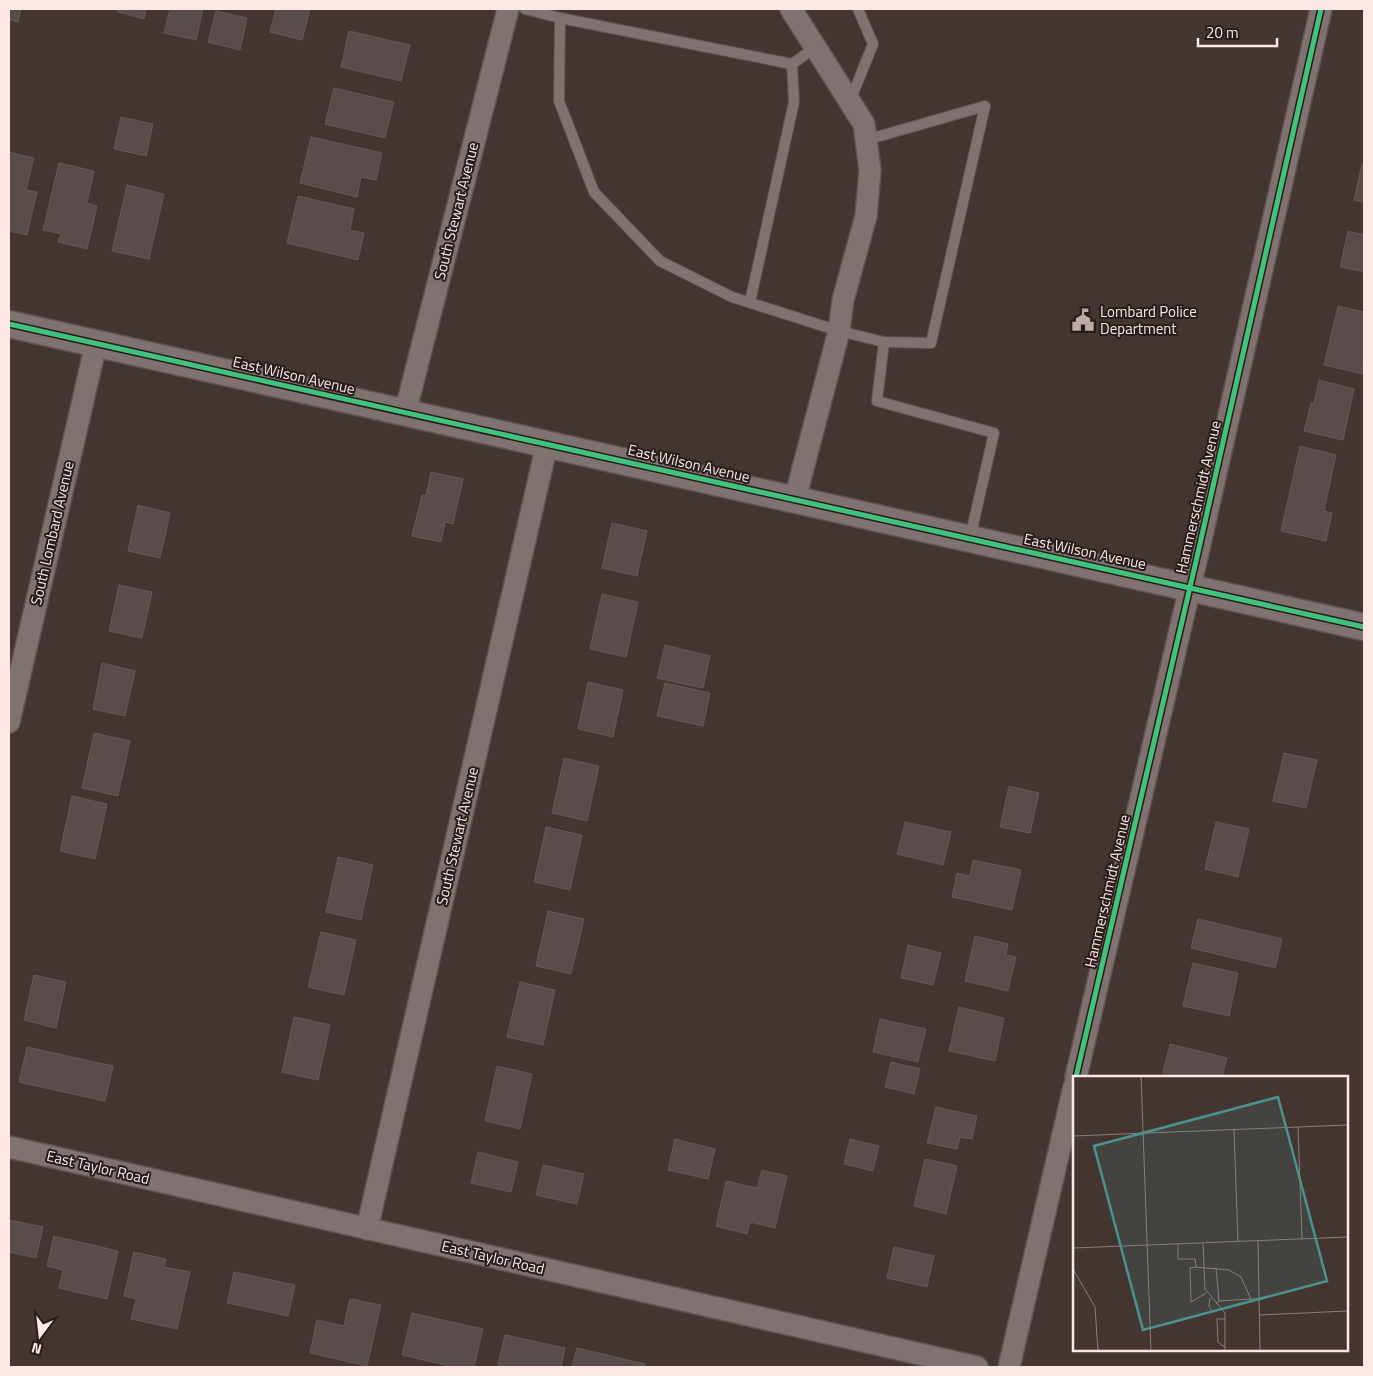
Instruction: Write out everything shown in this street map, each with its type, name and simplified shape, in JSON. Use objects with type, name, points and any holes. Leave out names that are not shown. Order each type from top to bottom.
[{"type":"street","name":"South Stewart Avenue","points":[[405,413],[508,9]]},
{"type":"street","points":[[790,9],[864,124],[870,170],[866,216],[843,300],[839,330],[795,499]]},
{"type":"street","name":"Hammerschmidt Avenue","points":[[1076,1076],[1190,587],[1321,9]]},
{"type":"street","name":"East Wilson Avenue","points":[[9,324],[1364,626]]},
{"type":"street","name":"South Lombard Avenue","points":[[9,722],[96,344]]},
{"type":"street","name":"South Stewart Avenue","points":[[367,1229],[547,444]]},
{"type":"street","points":[[1009,1367],[1073,1091]]},
{"type":"street","name":"East Taylor Road","points":[[9,1147],[976,1367]]},
{"type":"lane","points":[[525,9],[560,18],[792,64],[815,48]]},
{"type":"lane","points":[[850,102],[873,44],[858,9]]},
{"type":"lane","points":[[560,18],[559,101],[594,192],[660,261],[732,297],[839,330],[884,342],[931,343],[986,106],[866,140]]},
{"type":"lane","points":[[750,302],[794,102],[792,64]]},
{"type":"lane","points":[[884,342],[877,401],[994,433],[970,539]]},
{"type":"building","points":[[9,9],[21,9],[18,22],[9,19]]},
{"type":"building","points":[[118,9],[146,9],[144,19],[118,12]]},
{"type":"building","points":[[170,9],[203,9],[196,40],[164,33]]},
{"type":"building","points":[[276,9],[310,9],[302,40],[270,32]]},
{"type":"building","points":[[216,11],[247,18],[240,50],[208,42]]},
{"type":"building","points":[[349,31],[410,45],[401,81],[341,67]]},
{"type":"building","points":[[334,88],[394,102],[385,138],[325,124]]},
{"type":"building","points":[[121,117],[153,124],[146,156],[114,149]]},
{"type":"building","points":[[311,137],[382,153],[376,180],[361,177],[357,197],[300,183]]},
{"type":"building","points":[[9,152],[34,158],[26,190],[37,192],[27,235],[9,231]]},
{"type":"building","points":[[59,163],[94,171],[87,203],[97,206],[87,249],[58,242],[61,234],[43,230]]},
{"type":"building","points":[[1362,164],[1364,165],[1364,202],[1354,200]]},
{"type":"building","points":[[127,185],[164,194],[149,259],[112,251]]},
{"type":"building","points":[[298,196],[354,209],[350,230],[364,233],[358,260],[287,243]]},
{"type":"building","points":[[1348,231],[1364,235],[1364,272],[1340,267]]},
{"type":"building","points":[[1338,306],[1364,312],[1364,363],[1362,374],[1324,365]]},
{"type":"building","points":[[1319,380],[1354,389],[1343,440],[1304,431],[1311,403],[1314,403]]},
{"type":"building","points":[[1300,446],[1336,455],[1324,511],[1332,513],[1326,541],[1281,531]]},
{"type":"building","points":[[431,472],[463,479],[453,524],[445,522],[441,542],[412,536],[422,495],[426,496]]},
{"type":"building","points":[[138,505],[170,513],[160,558],[128,551]]},
{"type":"building","points":[[612,523],[647,531],[637,576],[602,568]]},
{"type":"building","points":[[119,585],[152,592],[142,638],[109,631]]},
{"type":"building","points":[[602,594],[638,602],[626,657],[590,649]]},
{"type":"building","points":[[665,645],[710,656],[703,688],[657,678]]},
{"type":"building","points":[[102,663],[135,671],[125,716],[93,709]]},
{"type":"building","points":[[588,682],[623,690],[613,737],[578,729]]},
{"type":"building","points":[[665,683],[710,693],[703,726],[657,716]]},
{"type":"building","points":[[94,733],[130,741],[118,796],[82,788]]},
{"type":"building","points":[[1284,753],[1317,760],[1306,808],[1273,801]]},
{"type":"building","points":[[564,758],[599,766],[587,821],[552,813]]},
{"type":"building","points":[[1009,786],[1039,793],[1030,833],[1000,827]]},
{"type":"building","points":[[72,796],[107,804],[95,859],[60,851]]},
{"type":"building","points":[[905,822],[951,832],[943,865],[897,854]]},
{"type":"building","points":[[1216,822],[1249,829],[1238,877],[1205,869]]},
{"type":"building","points":[[546,827],[582,835],[570,890],[534,882]]},
{"type":"building","points":[[338,857],[373,865],[361,920],[326,912]]},
{"type":"building","points":[[973,860],[1021,870],[1012,910],[952,897],[957,873],[970,876]]},
{"type":"building","points":[[548,911],[584,919],[571,974],[536,966]]},
{"type":"building","points":[[1198,919],[1282,939],[1275,968],[1191,948]]},
{"type":"building","points":[[321,932],[356,940],[344,995],[308,987]]},
{"type":"building","points":[[975,936],[1008,944],[1006,955],[1016,957],[1008,991],[965,981]]},
{"type":"building","points":[[908,945],[941,953],[933,985],[901,978]]},
{"type":"building","points":[[1193,963],[1238,973],[1229,1016],[1183,1006]]},
{"type":"building","points":[[34,975],[66,982],[56,1028],[24,1020]]},
{"type":"building","points":[[520,982],[555,990],[543,1045],[507,1037]]},
{"type":"building","points":[[959,1007],[1004,1018],[995,1061],[949,1051]]},
{"type":"building","points":[[294,1017],[330,1025],[318,1080],[282,1072]]},
{"type":"building","points":[[880,1019],[926,1029],[918,1062],[873,1052]]},
{"type":"building","points":[[1170,1044],[1227,1058],[1222,1076],[1162,1076]]},
{"type":"building","points":[[27,1047],[113,1066],[105,1101],[19,1082]]},
{"type":"building","points":[[891,1062],[920,1069],[914,1094],[885,1087]]},
{"type":"building","points":[[497,1066],[532,1074],[520,1129],[485,1121]]},
{"type":"building","points":[[936,1107],[977,1116],[972,1139],[960,1137],[957,1149],[927,1143]]},
{"type":"building","points":[[675,1139],[715,1149],[708,1179],[668,1170]]},
{"type":"building","points":[[850,1139],[879,1146],[873,1171],[844,1164]]},
{"type":"building","points":[[478,1152],[518,1162],[511,1192],[471,1183]]},
{"type":"building","points":[[925,1159],[957,1166],[946,1214],[914,1206]]},
{"type":"building","points":[[543,1165],[584,1174],[577,1204],[536,1195]]},
{"type":"building","points":[[762,1170],[787,1176],[775,1228],[750,1222],[747,1234],[716,1226],[726,1181],[757,1188]]},
{"type":"building","points":[[9,1220],[43,1227],[36,1258],[9,1252]]},
{"type":"building","points":[[54,1236],[118,1251],[107,1299],[59,1288],[63,1270],[47,1266]]},
{"type":"building","points":[[894,1247],[934,1256],[927,1287],[887,1278]]},
{"type":"building","points":[[134,1252],[166,1259],[164,1267],[190,1272],[177,1329],[131,1319],[136,1299],[124,1296]]},
{"type":"building","points":[[234,1272],[295,1285],[288,1316],[227,1303]]},
{"type":"building","points":[[350,1299],[381,1305],[367,1366],[310,1353],[317,1320],[344,1326]]},
{"type":"building","points":[[412,1313],[483,1329],[474,1367],[454,1367],[402,1355]]},
{"type":"building","points":[[505,1335],[565,1348],[561,1367],[506,1367],[498,1365]]},
{"type":"building","points":[[577,1348],[645,1364],[644,1367],[572,1367]]},
{"type":"cycle path","points":[[1076,1076],[1197,557],[1321,9]]},
{"type":"cycle path","points":[[9,324],[1364,627]]},
{"type":"place","name":"Lombard Police Department","points":[[1083,320]]}]
